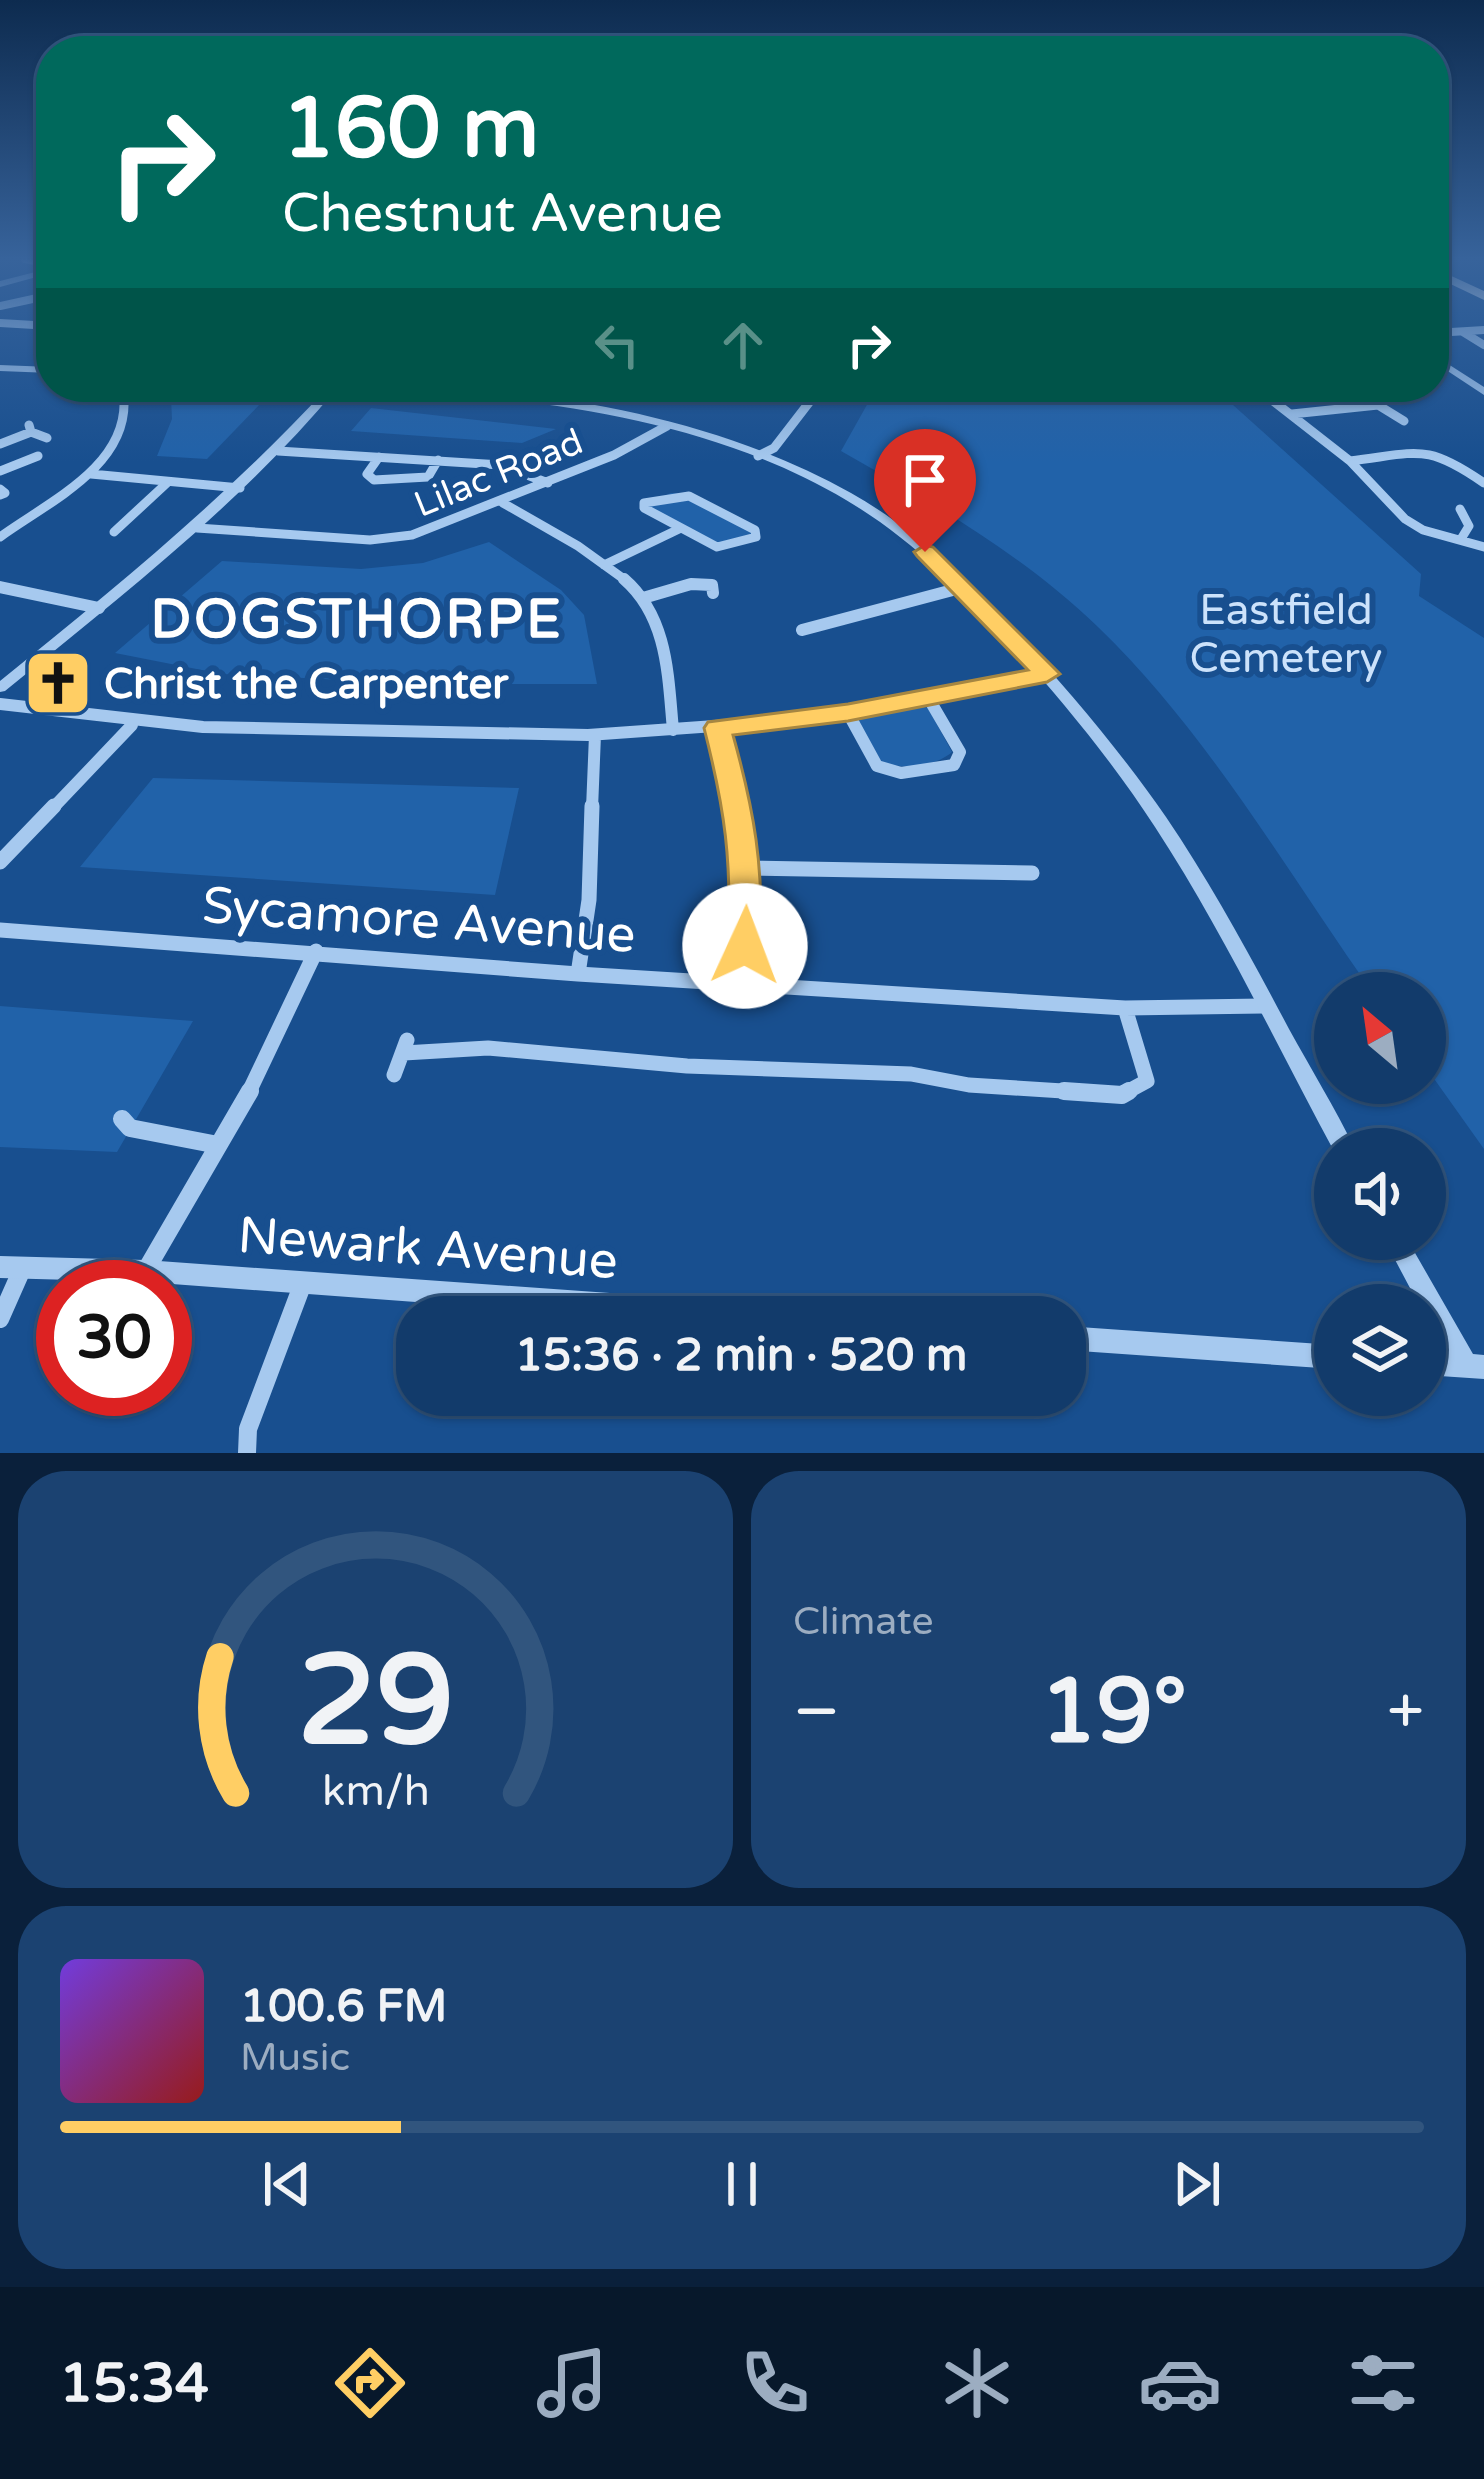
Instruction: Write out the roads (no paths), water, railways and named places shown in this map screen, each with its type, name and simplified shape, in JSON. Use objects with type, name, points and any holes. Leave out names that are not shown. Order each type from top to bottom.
[{"type":"street","points":[[1450,332],[1484,330]]},
{"type":"street","points":[[1462,332],[1484,344]]},
{"type":"street","points":[[0,368],[36,369]]},
{"type":"street","points":[[1449,369],[1484,392]]},
{"type":"street","points":[[1468,382],[1484,380]]},
{"type":"street","points":[[0,537],[91,474],[125,424],[124,402]]},
{"type":"street","points":[[0,688],[197,528],[278,451],[320,402]]},
{"type":"street","points":[[549,402],[667,426],[758,456],[842,493],[884,519],[964,587],[1094,731],[1181,853],[1332,1128]]},
{"type":"street","points":[[758,456],[774,448],[809,402]]},
{"type":"street","points":[[1276,402],[1350,461],[1405,519],[1424,530],[1484,548]]},
{"type":"street","points":[[1292,414],[1378,405],[1404,421]]},
{"type":"street","name":"Lilac Road","points":[[197,528],[389,539],[434,530],[614,455],[667,426]]},
{"type":"street","points":[[0,444],[30,428],[47,438]]},
{"type":"street","points":[[278,451],[508,466],[548,482]]},
{"type":"street","points":[[1350,461],[1426,452],[1445,455],[1484,484]]},
{"type":"street","points":[[0,471],[38,456]]},
{"type":"street","points":[[379,457],[367,474],[374,479],[428,477],[438,460]]},
{"type":"street","points":[[91,474],[241,488]]},
{"type":"street","points":[[114,532],[169,482]]},
{"type":"street","points":[[683,491],[755,530],[757,537],[731,550],[717,550],[679,529],[644,508],[644,502],[683,491]]},
{"type":"street","points":[[503,503],[604,565],[644,598],[663,657],[673,730]]},
{"type":"street","points":[[1460,509],[1469,526],[1461,539]]},
{"type":"street","points":[[604,565],[679,529]]},
{"type":"street","points":[[644,598],[692,584],[712,585],[713,593]]},
{"type":"street","points":[[0,587],[99,608]]},
{"type":"street","points":[[802,630],[964,587]]},
{"type":"street","points":[[0,704],[132,724],[446,737],[595,735],[718,728],[848,712],[1047,674]]},
{"type":"street","points":[[848,712],[877,766],[901,772],[954,765],[960,752],[929,699]]},
{"type":"street","points":[[0,862],[132,724]]},
{"type":"street","points":[[718,728],[742,818],[747,868],[743,985]]},
{"type":"street","points":[[578,974],[590,900],[595,735]]},
{"type":"street","points":[[747,868],[1031,873]]},
{"type":"street","name":"Sycamore Avenue","points":[[0,930],[578,974],[1125,1008],[1263,1006]]},
{"type":"street","points":[[151,1260],[263,1069],[316,952]]},
{"type":"street","points":[[394,1075],[405,1047],[488,1048],[1122,1095],[1147,1081],[1125,1008]]},
{"type":"street","points":[[830,1090],[831,1070]]},
{"type":"street","points":[[122,1119],[130,1128],[218,1144]]},
{"type":"street","points":[[1408,1260],[1475,1366]]},
{"type":"street","points":[[0,1319],[12,1266]]},
{"type":"street","name":"Newark Avenue","points":[[192,1275],[485,1296]]},
{"type":"street","points":[[247,1453],[248,1429],[303,1283]]},
{"type":"street","points":[[1086,1339],[1314,1356]]},
{"type":"place","name":"Christ the Carpenter","points":[[58,683]]},
{"type":"district","name":"DOGSTHORPE","points":[[357,618]]},
{"type":"park label","name":"Eastfield Cemetery","points":[[1286,633]]}]
